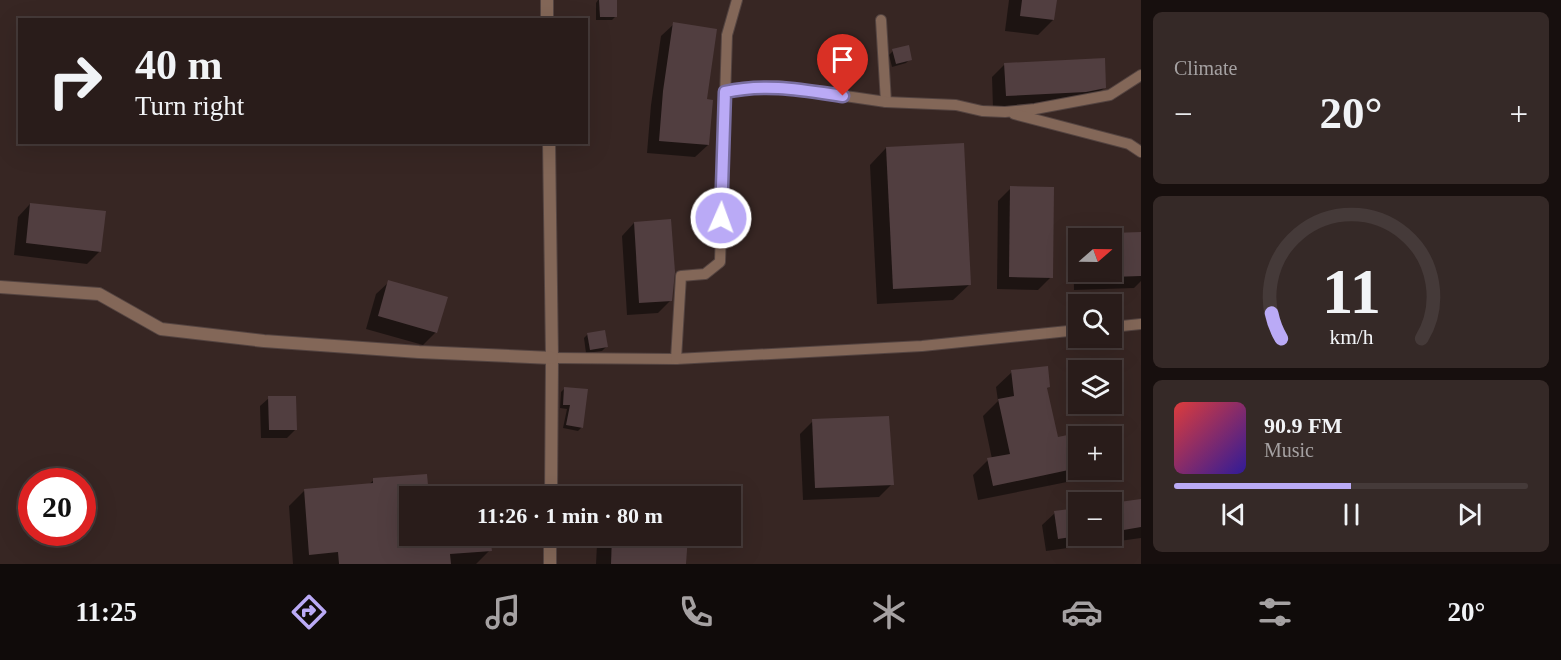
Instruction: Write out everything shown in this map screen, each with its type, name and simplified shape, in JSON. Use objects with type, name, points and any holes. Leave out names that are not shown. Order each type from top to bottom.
[{"type":"street","points":[[547,0],[547,18]]},
{"type":"street","points":[[549,144],[551,486]]},
{"type":"street","points":[[0,287],[99,294],[161,329],[275,342],[552,358]]},
{"type":"street","points":[[550,546],[550,564]]},
{"type":"lane","points":[[676,359],[681,276],[705,274],[720,262],[727,35],[737,0]]},
{"type":"lane","points":[[881,20],[886,102]]},
{"type":"lane","points":[[725,92],[740,88],[777,86],[886,102],[956,105],[982,111],[1005,112],[1035,109],[1110,95],[1141,75]]},
{"type":"lane","points":[[1005,112],[1129,144],[1141,152]]},
{"type":"lane","points":[[1129,144],[1141,140]]},
{"type":"lane","points":[[1122,326],[1141,324]]},
{"type":"lane","points":[[552,358],[676,359],[922,346],[1068,331]]},
{"type":"building","points":[[599,0],[617,0],[617,17],[600,17]]},
{"type":"building","points":[[1022,0],[1057,0],[1054,20],[1020,16]]},
{"type":"building","points":[[673,22],[717,29],[707,99],[713,100],[709,145],[659,141],[663,91]]},
{"type":"building","points":[[909,45],[912,60],[896,64],[892,49]]},
{"type":"building","points":[[1105,58],[1106,88],[1086,92],[1006,96],[1004,63]]},
{"type":"building","points":[[964,143],[971,285],[893,289],[886,147]]},
{"type":"building","points":[[1010,186],[1054,187],[1053,278],[1009,277]]},
{"type":"building","points":[[30,203],[106,211],[101,252],[26,243]]},
{"type":"building","points":[[671,219],[675,272],[672,301],[639,303],[634,222]]},
{"type":"building","points":[[1141,232],[1141,276],[1122,277],[1122,233]]},
{"type":"building","points":[[388,280],[448,297],[437,333],[378,316]]},
{"type":"building","points":[[605,330],[608,347],[590,350],[587,333]]},
{"type":"building","points":[[1048,366],[1050,387],[1047,388],[1058,437],[1068,435],[1068,470],[993,486],[987,458],[1010,454],[998,399],[1014,396],[1011,370]]},
{"type":"building","points":[[564,387],[588,389],[583,428],[566,425],[570,405],[563,405]]},
{"type":"building","points":[[268,396],[296,396],[297,430],[269,430]]},
{"type":"building","points":[[889,416],[894,485],[815,488],[812,419]]},
{"type":"building","points":[[427,474],[428,486],[399,486],[399,546],[491,546],[492,551],[450,554],[451,564],[339,564],[338,552],[309,555],[304,489],[373,483],[373,478]]},
{"type":"building","points":[[1141,499],[1141,527],[1122,530],[1122,502]]},
{"type":"building","points":[[1068,509],[1068,538],[1058,539],[1054,511]]},
{"type":"building","points":[[612,546],[687,546],[686,564],[611,564]]},
{"type":"route","points":[[721,218],[725,92],[740,88],[777,86],[843,96]]}]
